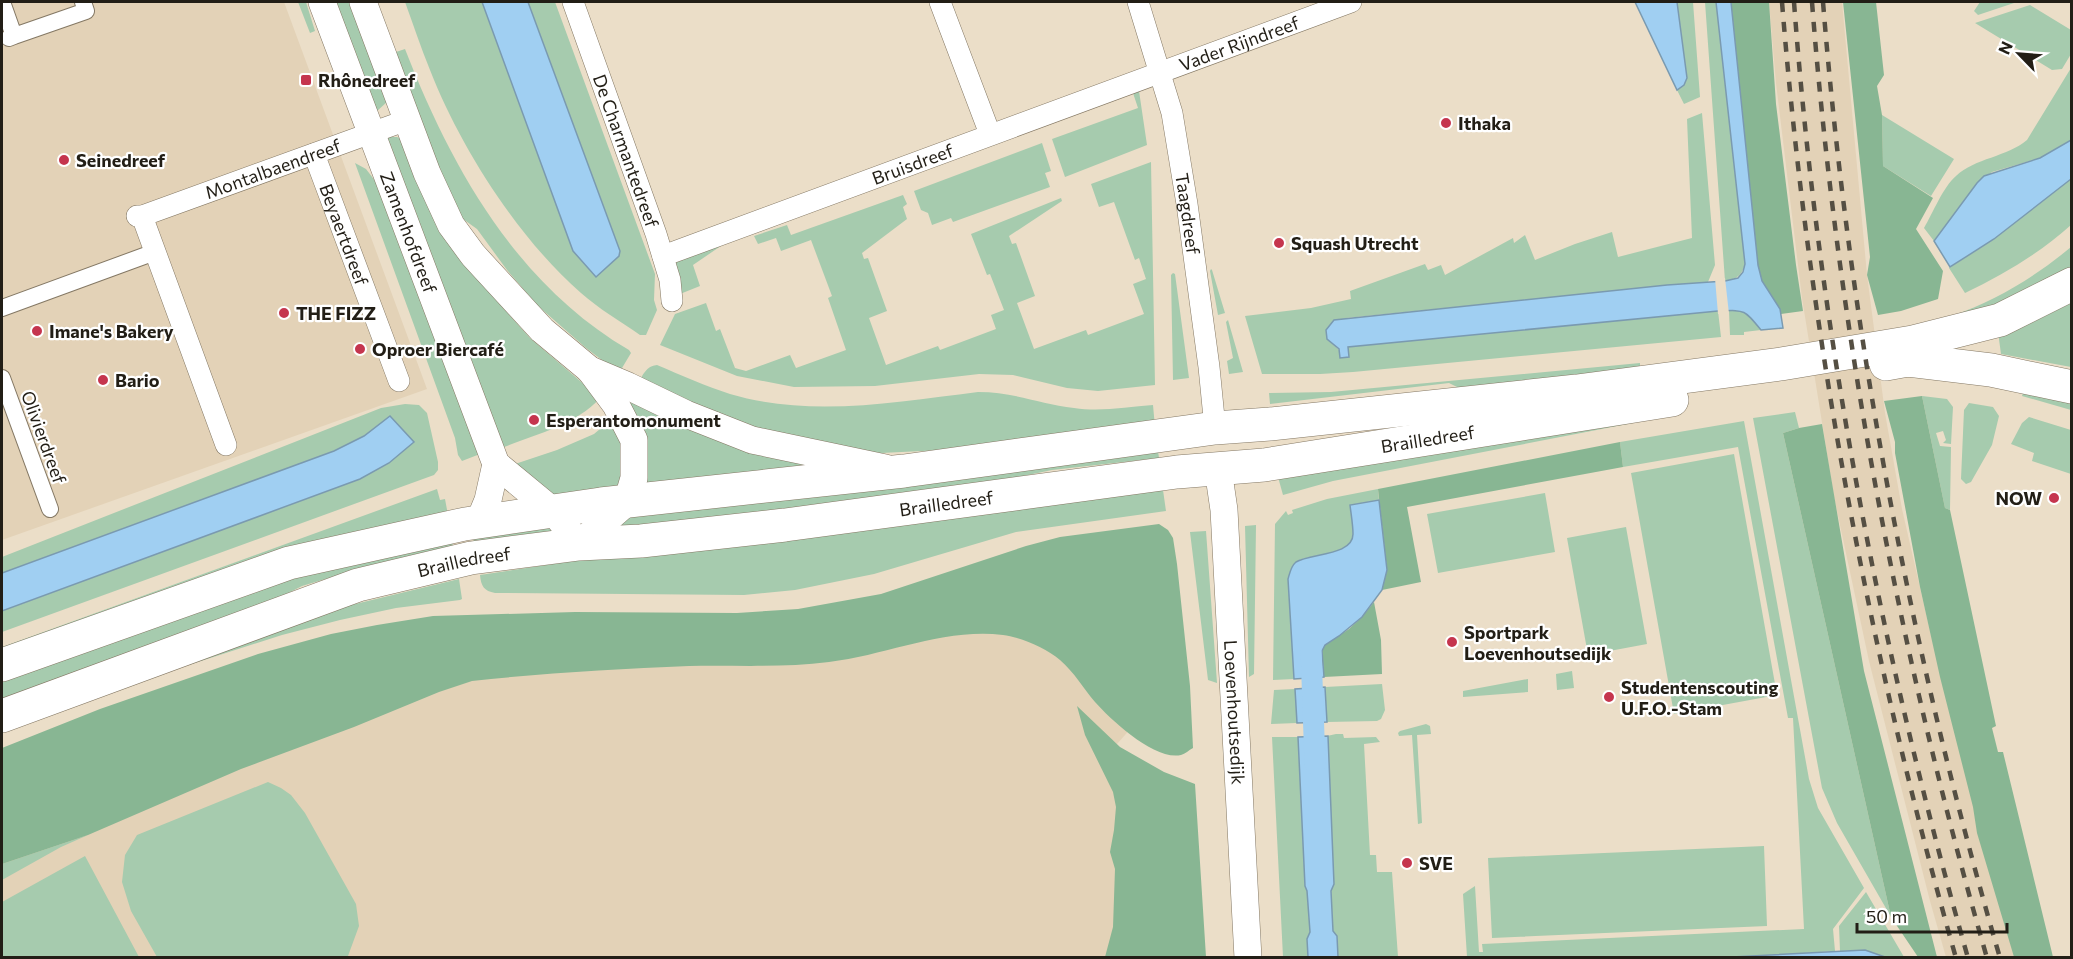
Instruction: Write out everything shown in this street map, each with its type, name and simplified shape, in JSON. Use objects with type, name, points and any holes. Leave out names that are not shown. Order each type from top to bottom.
[{"type":"main road","points":[[1910,351],[2000,320],[2072,284]]},
{"type":"main road","name":"Brailledreef","points":[[2,665],[289,563],[479,522],[601,504],[904,471],[1215,428],[1588,389],[1781,364],[1910,351]]},
{"type":"main road","name":"Brailledreef","points":[[2,716],[358,585],[471,558],[579,544],[641,541],[774,526],[1167,474],[1287,462],[1792,381],[1910,351]]},
{"type":"main road","points":[[1910,351],[2072,387]]},
{"type":"main road","points":[[1215,428],[1218,469]]},
{"type":"street","points":[[2,2],[11,37],[86,11],[83,2]]},
{"type":"street","name":"Zamenhofdreef","points":[[322,2],[496,464],[554,512],[579,544]]},
{"type":"street","points":[[363,2],[427,173],[451,225],[468,248],[542,330],[590,370],[616,405],[634,440],[634,478],[627,502],[579,544]]},
{"type":"street","name":"De Charmantedreef","points":[[573,2],[663,256],[670,280],[672,301]]},
{"type":"street","points":[[940,2],[990,134]]},
{"type":"street","name":"Taagdreef","points":[[1138,2],[1172,113],[1187,204],[1215,428]]},
{"type":"street","name":"Vader Rijndreef","points":[[1160,71],[1351,2]]},
{"type":"street","name":"Bruisdreef","points":[[663,256],[1160,71]]},
{"type":"street","name":"Montalbaendreef","points":[[155,252],[140,216],[407,120]]},
{"type":"street","name":"Beyaertdreef","points":[[314,154],[399,381]]},
{"type":"street","points":[[2,308],[155,252],[226,445]]},
{"type":"street","points":[[590,370],[686,414],[752,440],[904,471]]},
{"type":"street","name":"Olivierdreef","points":[[2,378],[50,509]]},
{"type":"street","points":[[479,522],[488,500],[496,464]]},
{"type":"street","name":"Loevenhoutsedijk","points":[[1218,469],[1224,510],[1248,957]]},
{"type":"shaded area","points":[[2,2],[284,2],[427,389],[2,540]]},
{"type":"shaded area","points":[[1769,2],[1842,2],[1867,275],[1885,413],[1902,509],[1932,640],[2015,957],[1946,957],[1930,901],[1869,661],[1834,497],[1802,298],[1776,83]]},
{"type":"shaded area","points":[[1048,607],[1133,726],[1117,744],[1145,957],[2,958],[2,802],[408,644]]},
{"type":"green space","points":[[298,2],[306,2],[315,31],[310,33]]},
{"type":"green space","points":[[324,2],[356,2],[387,102],[377,111]]},
{"type":"green space","points":[[405,2],[482,2],[573,251],[596,277],[620,251],[528,2],[555,2],[655,274],[654,300],[657,310],[646,335],[640,335],[581,293],[535,246],[513,219],[457,130],[430,70]]},
{"type":"green space","points":[[1677,2],[1693,2],[1700,97],[1684,104],[1677,90],[1684,85],[1687,78]]},
{"type":"green space","points":[[1705,2],[1716,2],[1745,264],[1738,276],[1725,281]]},
{"type":"green space","points":[[1731,2],[1769,2],[1776,104],[1803,311],[1781,314],[1762,281],[1758,265]]},
{"type":"green space","points":[[1843,2],[1876,2],[1884,75],[1877,86],[1882,115],[1883,166],[1933,198],[1916,229],[1943,271],[1938,299],[1901,311],[1878,315],[1867,275],[1870,257]]},
{"type":"green space","points":[[1980,2],[2017,2],[1978,15],[1974,11]]},
{"type":"green space","points":[[2030,5],[2071,30],[2071,54],[2062,69],[2052,70],[1975,23]]},
{"type":"green space","points":[[405,49],[444,137],[466,179],[492,219],[521,257],[553,292],[589,323],[629,350],[631,353],[619,373],[538,306],[507,270],[477,229],[463,219],[408,107],[396,52]]},
{"type":"green space","points":[[2071,68],[2071,140],[2040,158],[1992,172],[1977,183],[1934,241],[1924,228],[1951,181],[1972,165],[2019,146],[2027,140]]},
{"type":"green space","points":[[1139,91],[1147,145],[1065,177],[1052,139],[1138,108],[1133,93]]},
{"type":"green space","points":[[1702,113],[1715,265],[1708,282],[1346,318],[1327,339],[1339,350],[1340,358],[1349,357],[1348,347],[1718,311],[1721,337],[1353,372],[1262,374],[1245,316],[1311,308],[1351,299],[1350,291],[1425,264],[1428,270],[1441,265],[1445,275],[1513,238],[1514,243],[1525,235],[1535,260],[1612,232],[1618,257],[1692,238],[1687,119]]},
{"type":"green space","points":[[1882,115],[1954,159],[1931,196],[1883,166]]},
{"type":"green space","points":[[389,137],[404,140],[488,291],[530,338],[600,398],[579,415],[555,428],[504,447],[377,143]]},
{"type":"green space","points":[[1042,143],[1051,171],[1045,173],[1050,187],[953,222],[951,218],[932,225],[928,213],[921,210],[914,191]]},
{"type":"green space","points":[[1151,162],[1155,385],[1098,391],[1067,388],[1013,375],[979,374],[875,386],[794,387],[737,376],[660,345],[675,314],[706,303],[716,331],[720,329],[735,368],[746,371],[790,355],[796,368],[846,350],[828,298],[832,296],[811,240],[781,251],[776,238],[758,244],[754,236],[787,225],[791,235],[903,195],[907,204],[903,207],[907,219],[862,253],[864,259],[868,258],[887,311],[869,318],[886,365],[938,346],[940,350],[996,329],[991,315],[1004,310],[971,234],[1061,198],[1062,201],[1009,236],[1012,244],[1016,243],[1035,296],[1017,303],[1034,349],[1086,330],[1088,335],[1144,314],[1133,284],[1146,279],[1139,258],[1135,260],[1114,202],[1099,207],[1091,184]]},
{"type":"green space","points":[[355,163],[366,169],[379,186],[480,454],[462,461],[458,455],[455,438]]},
{"type":"green space","points":[[2071,179],[2071,225],[2021,263],[1965,293],[1949,268],[1994,239]]},
{"type":"green space","points":[[734,237],[693,265],[700,286],[680,294],[672,264]]},
{"type":"green space","points":[[2071,247],[2071,273],[2033,295],[1952,316],[1985,303],[2015,287]]},
{"type":"green space","points":[[1211,269],[1225,313],[1218,315],[1210,271]]},
{"type":"green space","points":[[1175,274],[1189,378],[1173,380],[1171,275]]},
{"type":"green space","points":[[2071,299],[2071,367],[2001,354],[1998,332]]},
{"type":"green space","points":[[1742,310],[1761,330],[1744,332],[1744,335],[1730,335],[1729,311]]},
{"type":"green space","points":[[1228,320],[1243,372],[1229,374],[1227,361],[1233,358],[1226,322]]},
{"type":"green space","points":[[1640,363],[1640,372],[1461,389],[1449,383],[1270,404],[1269,393],[1331,392]]},
{"type":"green space","points":[[657,365],[730,394],[791,405],[854,406],[978,392],[1094,410],[1153,405],[1155,427],[943,450],[881,453],[788,442],[638,383],[647,369]]},
{"type":"green space","points":[[2024,390],[2071,399],[2071,410],[2022,396]]},
{"type":"green space","points":[[630,395],[807,463],[804,469],[642,487],[624,404]]},
{"type":"green space","points":[[1922,396],[1947,399],[1953,407],[1951,444],[1943,443],[1946,440],[1943,431],[1936,433],[1940,446],[1951,447],[1950,510],[1945,508]]},
{"type":"green space","points":[[1922,396],[1945,508],[1950,510],[1996,726],[1992,728],[1998,752],[2003,752],[2053,957],[2014,957],[1977,833],[1973,807],[1940,677],[1920,587],[1895,453],[1895,442],[1884,401]]},
{"type":"green space","points":[[1969,403],[1993,407],[1999,416],[1992,445],[1971,482],[1966,484],[1961,479],[1964,410]]},
{"type":"green space","points":[[405,404],[419,405],[427,413],[438,462],[438,470],[434,475],[2,632],[2,611],[360,479],[389,463],[390,416],[364,436],[334,451],[2,573],[2,557],[381,408]]},
{"type":"green space","points":[[1795,412],[1799,428],[1783,433],[1891,917],[1837,823],[1822,788],[1753,418]]},
{"type":"green space","points":[[2029,417],[2071,430],[2071,474],[2032,461],[2034,453],[2011,444],[2022,423]]},
{"type":"green space","points":[[613,418],[626,451],[618,491],[550,499],[515,464],[557,450],[594,434]]},
{"type":"green space","points":[[1744,421],[1809,779],[1818,808],[1864,888],[1833,929],[1835,951],[1732,958],[1467,957],[1463,894],[1475,886],[1479,952],[1483,952],[1482,944],[1804,929],[1793,718],[1788,718],[1738,447],[1623,467],[1620,442]]},
{"type":"green space","points":[[1638,422],[1333,481],[1283,495],[1278,477]]},
{"type":"green space","points":[[1822,424],[1864,671],[1937,957],[1918,957],[1891,917],[1783,433]]},
{"type":"green space","points":[[1620,442],[1623,467],[1407,507],[1421,582],[1382,590],[1387,570],[1378,489]]},
{"type":"green space","points":[[1158,451],[1159,458],[1052,470],[955,490],[601,531],[623,517]]},
{"type":"green space","points":[[1734,454],[1777,695],[1674,714],[1631,473]]},
{"type":"green space","points":[[437,489],[440,500],[445,499],[448,515],[2,655],[2,647]]},
{"type":"green space","points":[[1378,489],[1379,500],[1350,505],[1353,534],[1346,546],[1330,553],[1302,559],[1293,566],[1288,579],[1294,679],[1273,680],[1275,524],[1286,511],[1288,515],[1293,513],[1292,510],[1327,499]]},
{"type":"green space","points":[[1163,490],[1166,511],[1016,532],[874,574],[795,590],[744,595],[495,593],[488,591],[480,579],[480,575],[606,556]]},
{"type":"green space","points":[[1545,493],[1555,552],[1438,573],[1427,514]]},
{"type":"green space","points":[[553,522],[560,531],[474,544],[473,535]]},
{"type":"green space","points":[[1159,524],[1168,530],[1173,538],[1190,686],[1193,748],[1181,755],[1159,752],[1134,738],[1102,710],[1065,665],[1040,647],[1003,635],[959,635],[851,659],[812,664],[635,668],[472,681],[241,769],[88,835],[2,864],[2,748],[100,709],[258,654],[331,634],[433,616],[575,612],[737,613],[798,609],[881,594],[1060,537]]},
{"type":"green space","points":[[1256,525],[1254,674],[1249,677],[1245,526]]},
{"type":"green space","points":[[1626,527],[1647,644],[1588,655],[1567,538]]},
{"type":"green space","points":[[1206,531],[1217,683],[1208,680],[1190,532]]},
{"type":"green space","points":[[452,538],[453,547],[366,567],[302,586],[259,608],[2,703],[2,679],[281,579]]},
{"type":"green space","points":[[459,579],[462,599],[460,600],[396,608],[282,635],[170,671],[2,733],[2,726],[347,606]]},
{"type":"green space","points":[[1374,602],[1381,640],[1382,674],[1324,677],[1322,651],[1325,645],[1349,629]]},
{"type":"green space","points":[[1572,671],[1574,688],[1557,690],[1556,674]]},
{"type":"green space","points":[[1528,679],[1528,692],[1463,697],[1463,691]]},
{"type":"green space","points":[[1382,684],[1385,710],[1381,719],[1327,722],[1325,687]]},
{"type":"green space","points":[[1295,689],[1297,723],[1271,724],[1274,690]]},
{"type":"green space","points":[[1077,706],[1120,747],[1164,772],[1195,784],[1206,957],[1105,957],[1113,927],[1115,869],[1110,852],[1116,807],[1113,792],[1085,735]]},
{"type":"green space","points":[[1426,724],[1430,726],[1431,734],[1417,735],[1422,823],[1418,824],[1412,735],[1399,736],[1398,733]]},
{"type":"green space","points":[[1343,734],[1344,738],[1376,737],[1380,742],[1364,744],[1370,855],[1376,855],[1377,872],[1392,872],[1398,957],[1338,957],[1337,936],[1333,932],[1331,890],[1334,884],[1327,736]]},
{"type":"green space","points":[[1272,737],[1298,737],[1305,886],[1310,932],[1307,939],[1308,957],[1283,957]]},
{"type":"green space","points":[[268,782],[291,795],[305,813],[356,904],[359,926],[348,956],[157,957],[131,911],[122,882],[125,855],[137,835]]},
{"type":"green space","points":[[88,835],[61,847],[2,880],[2,864]]},
{"type":"green space","points":[[1764,846],[1767,926],[1492,938],[1488,858]]},
{"type":"green space","points":[[85,856],[139,957],[2,957],[2,902]]},
{"type":"green space","points":[[1866,892],[1904,957],[1885,957],[1865,950],[1840,951],[1839,926]]},
{"type":"water","points":[[482,2],[528,2],[620,251],[619,256],[596,277],[573,251]]},
{"type":"water","points":[[1635,2],[1677,2],[1687,78],[1684,85],[1677,90]]},
{"type":"water","points":[[1716,2],[1731,2],[1758,265],[1762,281],[1780,309],[1783,328],[1761,330],[1743,312],[1718,311],[1348,347],[1349,357],[1340,358],[1339,349],[1327,339],[1326,330],[1334,320],[1738,278],[1745,264]]},
{"type":"water","points":[[2071,140],[2071,179],[1994,239],[1950,267],[1934,241],[1977,183],[1984,176],[2040,158]]},
{"type":"water","points":[[390,416],[414,442],[389,463],[360,479],[2,611],[2,573],[334,451],[364,436]]},
{"type":"water","points":[[1379,500],[1387,570],[1382,590],[1362,617],[1325,645],[1322,651],[1324,677],[1294,679],[1288,579],[1292,567],[1302,559],[1330,553],[1346,546],[1353,534],[1350,505]]},
{"type":"water","points":[[1325,687],[1327,722],[1297,723],[1295,689]]},
{"type":"water","points":[[1328,736],[1334,884],[1331,891],[1333,931],[1337,936],[1338,957],[1308,957],[1307,939],[1310,932],[1305,886],[1298,737]]},
{"type":"water","points":[[1865,950],[1885,957],[1732,957]]},
{"type":"pier","points":[[1715,278],[1725,278],[1729,314],[1718,314]]},
{"type":"waterway","points":[[1311,651],[1315,764]]},
{"type":"railway","points":[[1782,2],[1793,123],[1808,244],[1845,484],[1895,722],[1956,958]]},
{"type":"railway","points":[[1794,2],[1819,244],[1836,364],[1857,484],[1880,604],[1907,722],[1968,958]]},
{"type":"railway","points":[[1812,2],[1837,243],[1875,484],[1925,722],[1987,958]]},
{"type":"railway","points":[[1823,2],[1834,123],[1849,244],[1866,364],[1887,484],[1938,722],[1967,841],[2000,958]]},
{"type":"place","name":"Rhônedreef","points":[[306,80]]},
{"type":"place","name":"Ithaka","points":[[1446,123]]},
{"type":"place","name":"Seinedreef","points":[[64,160]]},
{"type":"place","name":"Squash Utrecht","points":[[1279,243]]},
{"type":"place","name":"THE FIZZ","points":[[284,313]]},
{"type":"place","name":"Imane's Bakery","points":[[37,331]]},
{"type":"place","name":"Oproer Biercafé","points":[[360,349]]},
{"type":"place","name":"Bario","points":[[103,380]]},
{"type":"place","name":"Esperantomonument","points":[[534,420]]},
{"type":"place","name":"NOW","points":[[2054,498]]},
{"type":"place","name":"Sportpark Loevenhoutsedijk","points":[[1452,642]]},
{"type":"place","name":"Studentenscouting U.F.O.-Stam","points":[[1609,697]]},
{"type":"place","name":"SVE","points":[[1407,863]]}]
